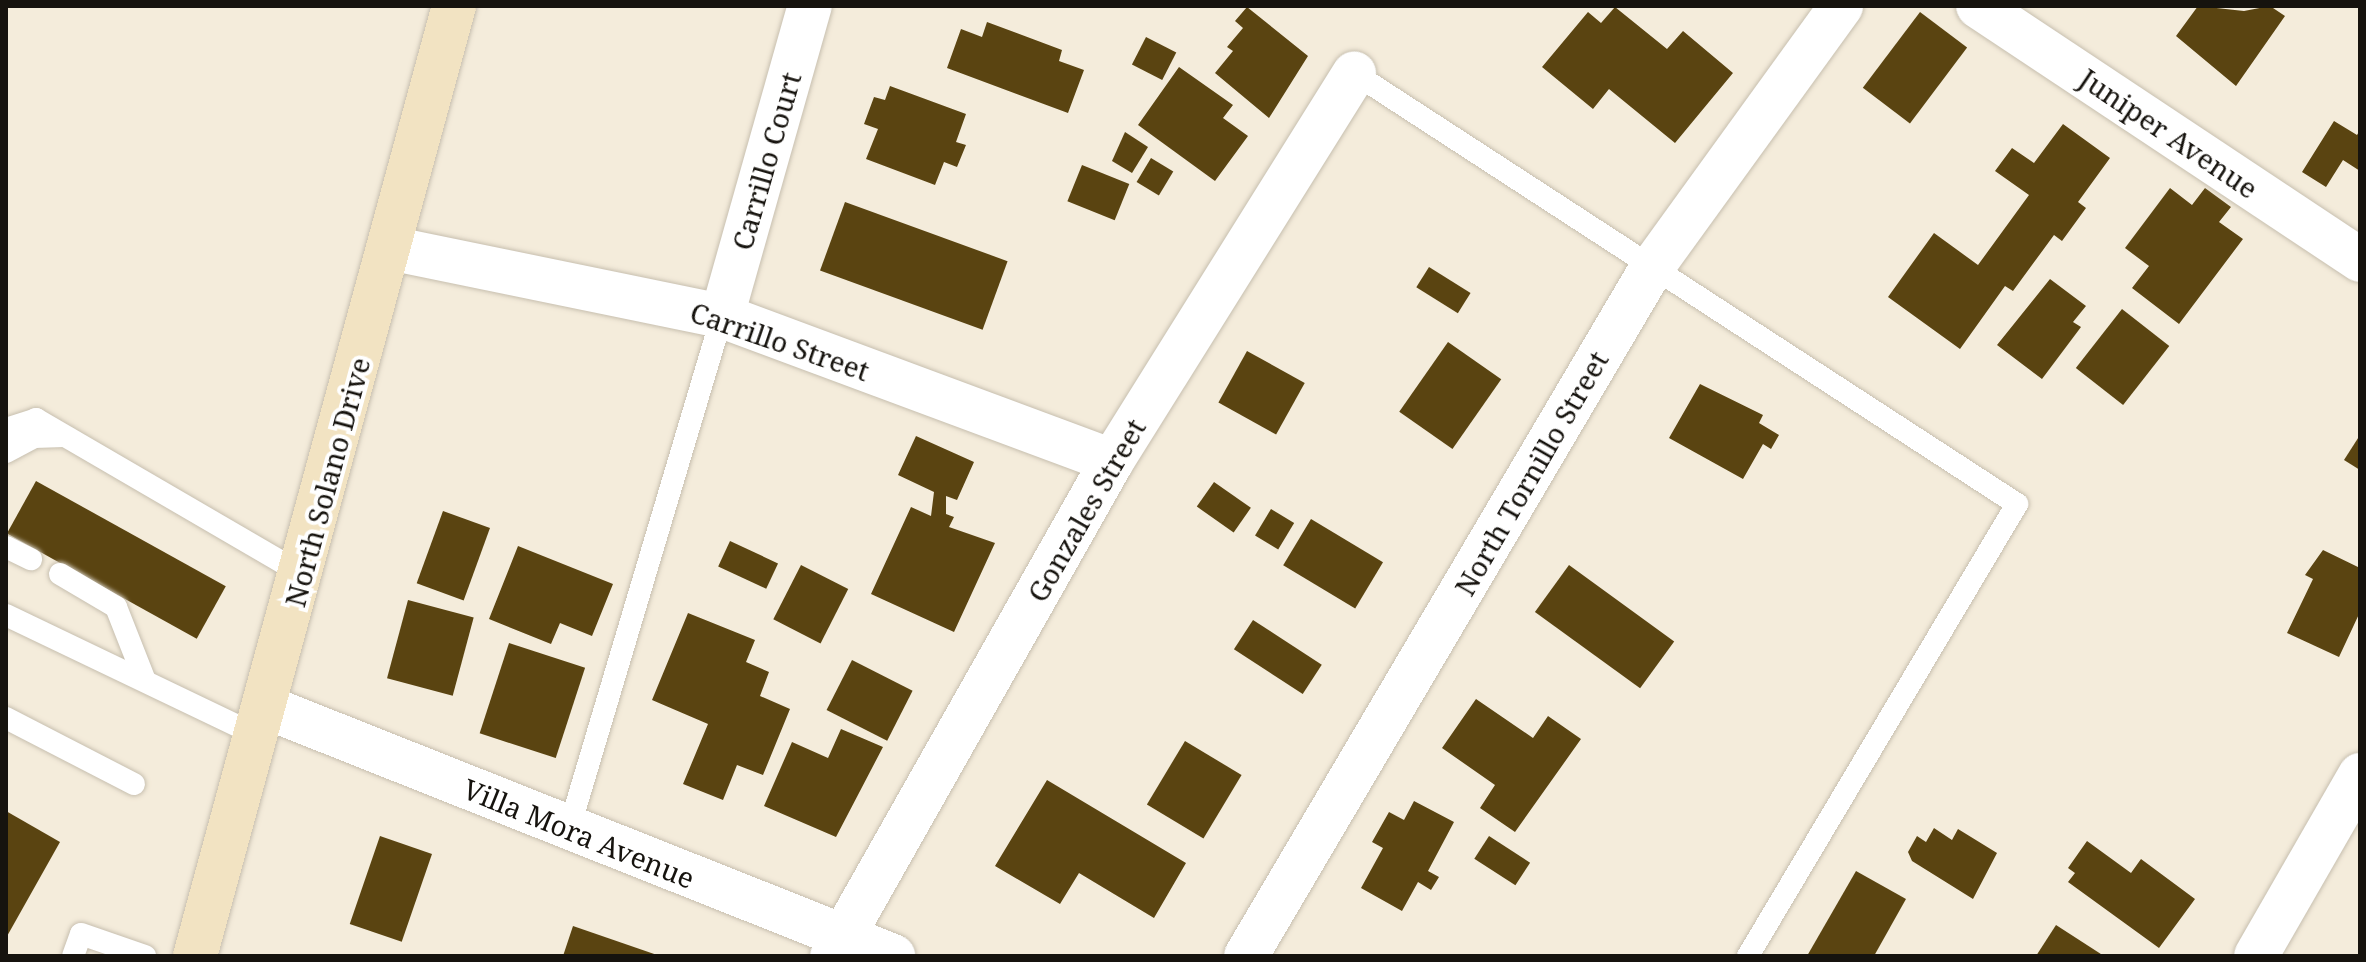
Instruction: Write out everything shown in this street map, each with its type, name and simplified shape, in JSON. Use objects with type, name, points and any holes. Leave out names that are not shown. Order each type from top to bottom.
[{"type":"main road","name":"North Solano Drive","points":[[195,956],[302,574],[454,6]]},
{"type":"street","name":"Carrillo Court","points":[[722,316],[810,6]]},
{"type":"street","name":"North Tornillo Street","points":[[1246,956],[1653,266],[1841,6]]},
{"type":"street","name":"Juniper Avenue","points":[[1978,6],[2360,260]]},
{"type":"street","name":"Gonzales Street","points":[[837,948],[1112,461],[1354,73]]},
{"type":"street","name":"Carrillo Street","points":[[390,248],[722,316],[1112,461]]},
{"type":"street","name":"Villa Mora Avenue","points":[[261,721],[569,829],[837,948],[893,956]]},
{"type":"street","points":[[2256,956],[2360,775]]},
{"type":"lane","points":[[1354,73],[2017,504],[1748,956]]},
{"type":"lane","points":[[569,829],[722,316]]},
{"type":"lane","points":[[6,429],[36,419],[302,574]]},
{"type":"lane","points":[[6,452],[34,437],[65,436]]},
{"type":"lane","points":[[6,547],[31,559]]},
{"type":"lane","points":[[60,574],[116,607],[144,678]]},
{"type":"lane","points":[[6,615],[144,678],[261,721]]},
{"type":"lane","points":[[6,718],[134,784]]},
{"type":"lane","points":[[73,956],[81,934],[145,956]]},
{"type":"building","points":[[2198,6],[2244,11],[2270,6],[2285,16],[2236,86],[2176,36]]},
{"type":"building","points":[[1247,7],[1308,56],[1269,118],[1215,73],[1233,51],[1227,47],[1243,28],[1235,21]]},
{"type":"building","points":[[1615,7],[1667,49],[1683,31],[1733,73],[1675,143],[1609,89],[1593,109],[1542,67],[1588,12],[1601,23]]},
{"type":"building","points":[[1920,12],[1967,48],[1910,123],[1863,88]]},
{"type":"building","points":[[987,22],[1062,50],[1059,61],[1084,70],[1068,113],[947,68],[961,29],[982,37]]},
{"type":"building","points":[[1146,37],[1176,52],[1162,80],[1132,65]]},
{"type":"building","points":[[1179,67],[1233,105],[1223,118],[1248,136],[1215,181],[1138,125]]},
{"type":"building","points":[[890,86],[966,114],[956,142],[966,145],[957,167],[944,162],[935,185],[866,159],[878,129],[864,124],[874,97],[885,100]]},
{"type":"building","points":[[2334,121],[2357,135],[2360,130],[2360,171],[2343,160],[2326,187],[2302,172]]},
{"type":"building","points":[[2063,124],[2110,158],[2078,202],[2086,208],[2062,241],[2054,235],[2013,291],[2005,286],[1960,349],[1888,297],[1934,233],[1978,265],[2029,195],[1995,171],[2012,148],[2034,163]]},
{"type":"building","points":[[1125,132],[1148,147],[1132,173],[1112,161]]},
{"type":"building","points":[[1151,158],[1173,171],[1159,195],[1137,182]]},
{"type":"building","points":[[1082,165],[1129,184],[1115,220],[1067,201]]},
{"type":"building","points":[[2170,188],[2192,205],[2205,188],[2231,207],[2219,222],[2243,239],[2179,324],[2132,288],[2149,266],[2125,248]]},
{"type":"building","points":[[845,202],[1008,261],[983,330],[820,271]]},
{"type":"building","points":[[1429,267],[1471,293],[1458,313],[1416,287]]},
{"type":"building","points":[[2050,279],[2086,306],[2073,322],[2081,327],[2042,379],[1997,345]]},
{"type":"building","points":[[2122,309],[2169,346],[2123,405],[2076,368]]},
{"type":"building","points":[[1448,342],[1501,379],[1452,449],[1399,412]]},
{"type":"building","points":[[1247,351],[1305,383],[1276,435],[1218,403]]},
{"type":"building","points":[[1700,384],[1763,415],[1759,423],[1779,435],[1771,449],[1763,444],[1743,479],[1669,438]]},
{"type":"building","points":[[2360,435],[2360,470],[2344,460]]},
{"type":"building","points":[[916,436],[974,462],[957,500],[946,496],[946,514],[954,517],[949,527],[995,543],[954,632],[871,594],[911,507],[931,516],[934,492],[898,475]]},
{"type":"building","points":[[36,481],[226,586],[197,639],[7,533]]},
{"type":"building","points":[[1214,482],[1251,508],[1234,532],[1197,507]]},
{"type":"building","points":[[1271,509],[1294,523],[1278,549],[1255,536]]},
{"type":"building","points":[[443,511],[490,528],[464,600],[417,583]]},
{"type":"building","points":[[1311,519],[1383,562],[1355,609],[1283,565]]},
{"type":"building","points":[[730,541],[778,563],[766,589],[718,566]]},
{"type":"building","points":[[518,546],[613,584],[592,636],[560,623],[551,644],[489,619]]},
{"type":"building","points":[[2323,550],[2360,568],[2360,612],[2339,657],[2287,633],[2313,579],[2305,575]]},
{"type":"building","points":[[801,565],[848,589],[821,643],[773,619]]},
{"type":"building","points":[[1569,565],[1674,641],[1640,688],[1535,612]]},
{"type":"building","points":[[408,600],[474,618],[453,696],[387,678]]},
{"type":"building","points":[[688,613],[755,640],[746,662],[769,672],[760,696],[790,709],[763,775],[737,765],[723,800],[683,784],[708,724],[652,700]]},
{"type":"building","points":[[1253,620],[1322,665],[1303,694],[1234,649]]},
{"type":"building","points":[[509,643],[585,668],[556,758],[480,733]]},
{"type":"building","points":[[852,660],[913,691],[887,741],[827,710]]},
{"type":"building","points":[[1476,699],[1533,738],[1548,716],[1581,739],[1515,832],[1480,808],[1495,785],[1442,748]]},
{"type":"building","points":[[841,729],[883,747],[836,837],[764,806],[792,742],[828,758]]},
{"type":"building","points":[[1185,741],[1242,775],[1203,838],[1147,804]]},
{"type":"building","points":[[1047,780],[1186,863],[1154,918],[1079,873],[1060,904],[995,866]]},
{"type":"building","points":[[1414,801],[1454,822],[1428,871],[1439,877],[1431,890],[1418,882],[1402,911],[1361,888],[1383,848],[1372,842],[1389,812],[1404,820]]},
{"type":"building","points":[[6,811],[60,842],[6,938]]},
{"type":"building","points":[[1934,828],[1952,840],[1958,829],[1997,853],[1973,899],[1912,861],[1908,852],[1917,836],[1926,842]]},
{"type":"building","points":[[380,836],[432,854],[402,942],[350,924]]},
{"type":"building","points":[[1489,836],[1530,863],[1515,885],[1474,859]]},
{"type":"building","points":[[2087,841],[2131,873],[2141,859],[2195,899],[2159,948],[2068,882],[2075,873],[2068,868]]},
{"type":"building","points":[[1856,871],[1906,899],[1874,956],[1807,956]]},
{"type":"building","points":[[2056,925],[2104,956],[2036,956]]},
{"type":"building","points":[[573,926],[660,956],[563,956]]}]
